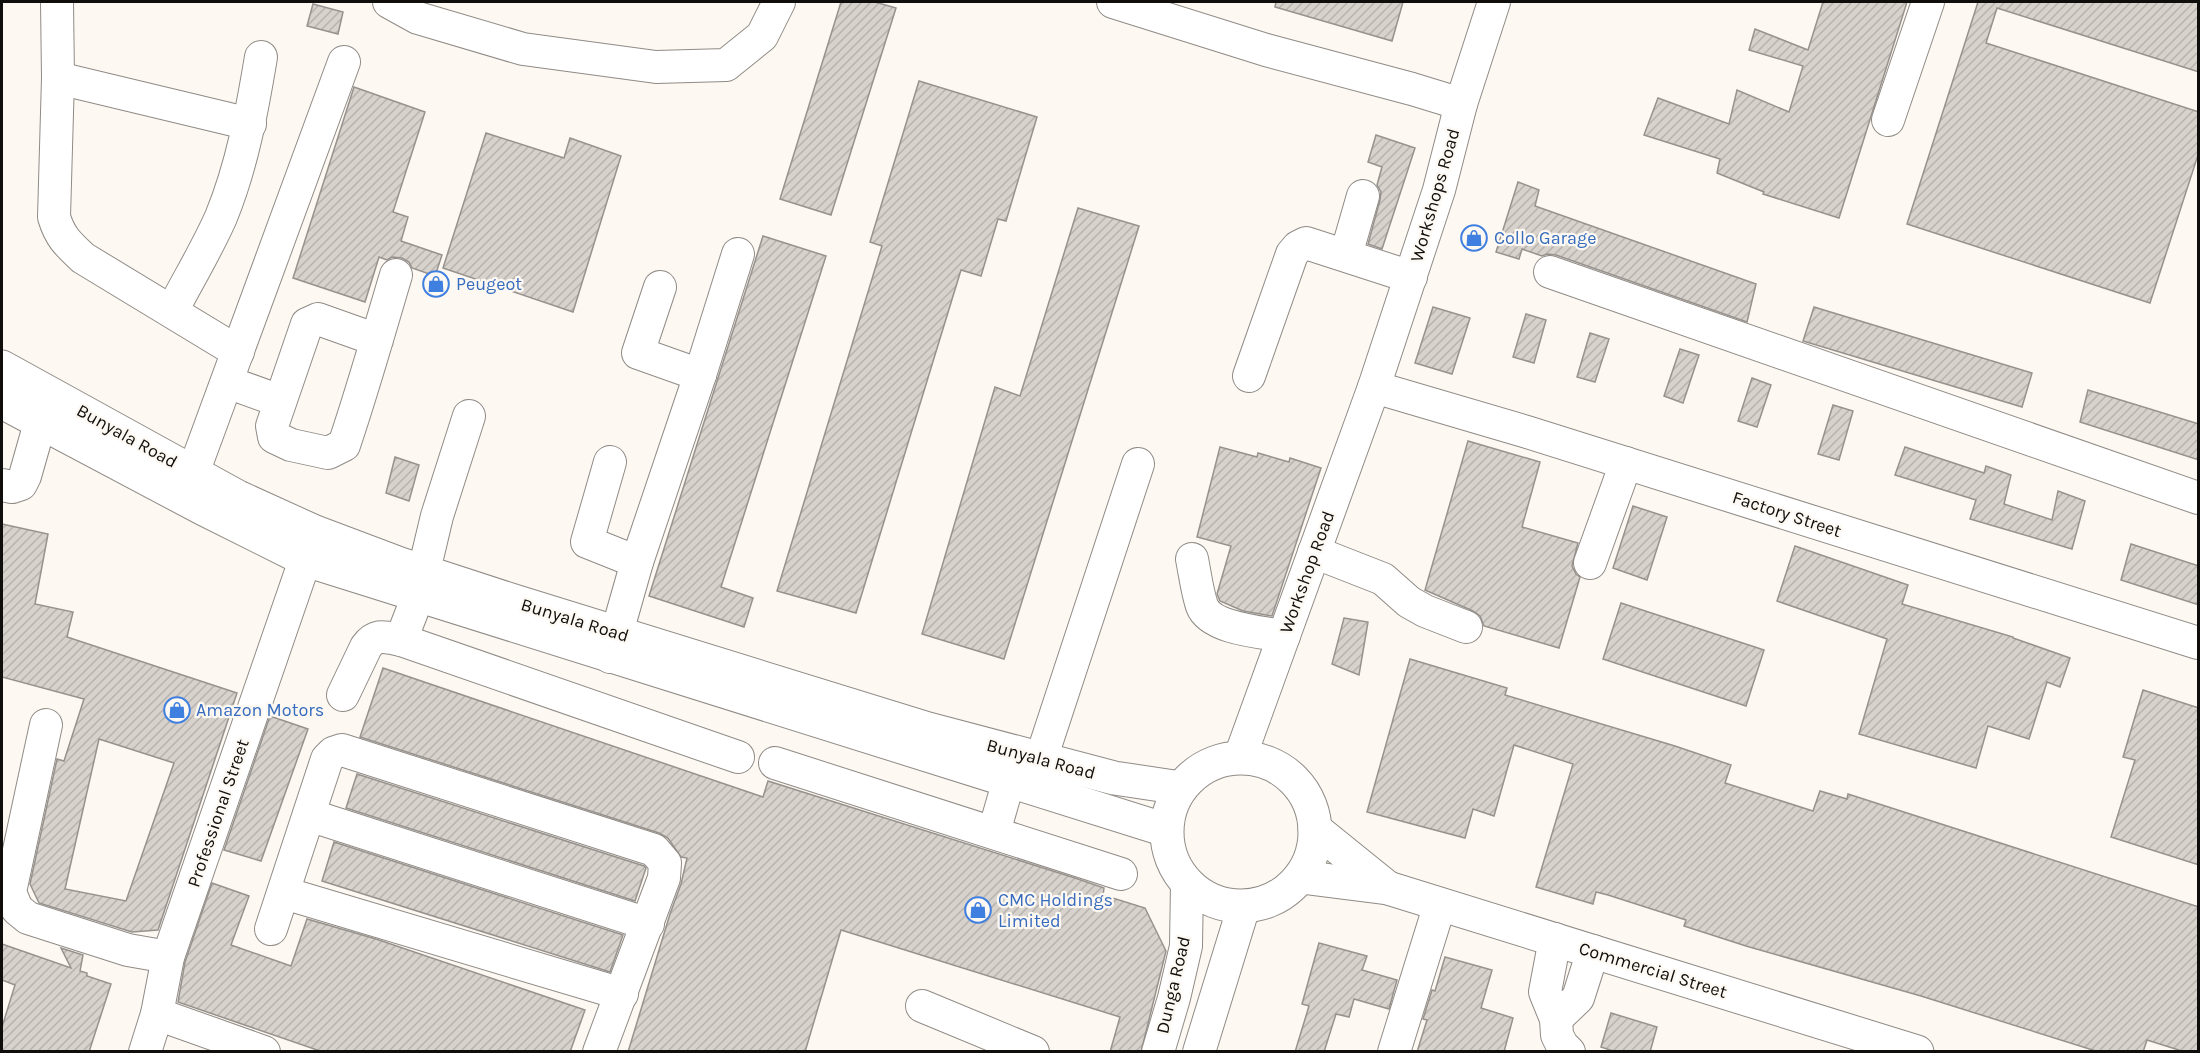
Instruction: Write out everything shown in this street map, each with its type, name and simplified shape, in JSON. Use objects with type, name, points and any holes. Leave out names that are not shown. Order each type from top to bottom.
[{"type":"main road","name":"Bunyala Road","points":[[2,367],[238,497],[310,546]]},
{"type":"main road","name":"Bunyala Road","points":[[2,402],[201,508],[422,584],[614,645],[1010,780],[1166,830]]},
{"type":"main road","name":"Bunyala Road","points":[[614,645],[1114,778],[1180,788]]},
{"type":"main road","points":[[1240,758],[1268,763],[1292,778],[1309,801],[1315,829],[1312,854],[1301,877],[1276,897],[1266,902],[1244,906],[1213,901],[1187,883],[1171,859],[1166,830],[1170,808],[1180,788],[1197,771],[1217,761],[1240,758]]},
{"type":"main road","name":"Commercial Street","points":[[1315,829],[1388,888]]},
{"type":"main road","name":"Commercial Street","points":[[1301,877],[1388,888],[1917,1052]]},
{"type":"street","points":[[57,2],[58,78],[54,217],[58,232],[68,245],[83,258],[238,352]]},
{"type":"street","points":[[389,2],[418,18],[523,49],[656,67],[726,65],[762,36],[779,2]]},
{"type":"street","points":[[1113,2],[1266,50],[1461,104]]},
{"type":"street","name":"Workshops Road","points":[[1374,387],[1439,190],[1461,104],[1494,2]]},
{"type":"street","points":[[1888,120],[1928,2]]},
{"type":"street","points":[[172,311],[220,218],[236,174],[250,124],[261,57]]},
{"type":"street","points":[[193,472],[345,62]]},
{"type":"street","points":[[58,78],[250,124]]},
{"type":"street","points":[[1346,255],[1363,196]]},
{"type":"street","points":[[1249,376],[1292,254],[1298,247],[1306,243],[1411,277]]},
{"type":"street","points":[[614,645],[637,562],[738,254]]},
{"type":"street","points":[[1550,272],[2199,498]]},
{"type":"street","points":[[377,340],[318,320],[307,324],[280,401],[273,426],[274,437],[291,445],[328,453],[344,445],[377,340],[396,275]]},
{"type":"street","points":[[660,287],[638,353],[700,375]]},
{"type":"street","points":[[227,382],[280,401]]},
{"type":"street","name":"Factory Street","points":[[1374,387],[2199,643]]},
{"type":"street","name":"Workshop Road","points":[[1240,758],[1374,387]]},
{"type":"street","points":[[400,640],[422,584],[437,516],[469,416]]},
{"type":"street","points":[[2,485],[12,487],[21,484],[40,423]]},
{"type":"street","points":[[610,462],[587,542],[637,562]]},
{"type":"street","points":[[1041,759],[1138,464]]},
{"type":"street","points":[[1590,563],[1626,464]]},
{"type":"street","name":"Professional Street","points":[[145,1052],[157,1014],[168,957],[310,546]]},
{"type":"street","points":[[1314,552],[1383,579],[1409,602],[1425,611],[1466,627]]},
{"type":"street","points":[[1192,559],[1203,607],[1209,616],[1220,623],[1284,636]]},
{"type":"street","points":[[343,695],[370,640],[378,636],[400,640],[738,757]]},
{"type":"street","points":[[46,725],[10,892],[17,909],[28,918],[72,933],[128,950],[168,957]]},
{"type":"street","points":[[271,929],[327,759],[333,753],[342,750],[654,850],[665,863],[664,878],[599,1052]]},
{"type":"street","points":[[775,763],[1121,874]]},
{"type":"street","points":[[994,832],[1010,780]]},
{"type":"street","points":[[309,815],[648,924]]},
{"type":"street","name":"Dunga Road","points":[[1158,1052],[1186,946],[1187,883]]},
{"type":"street","points":[[284,893],[622,994]]},
{"type":"street","points":[[1394,1052],[1440,904]]},
{"type":"street","points":[[1199,1052],[1244,906]]},
{"type":"street","points":[[1555,939],[1545,992],[1556,1019],[1557,1035],[1569,1052]]},
{"type":"street","points":[[1556,1019],[1578,998],[1593,951]]},
{"type":"street","points":[[922,1006],[1033,1052]]},
{"type":"street","points":[[157,1014],[264,1052]]},
{"type":"building","points":[[841,2],[875,2],[896,8],[831,215],[780,199]]},
{"type":"building","points":[[1276,2],[1403,2],[1392,41],[1275,7]]},
{"type":"building","points":[[1823,2],[1907,2],[1839,218],[1763,194],[1764,192],[1717,173],[1720,159],[1644,135],[1658,98],[1729,124],[1737,90],[1789,112],[1803,66],[1749,50],[1755,29],[1808,50]]},
{"type":"building","points":[[1978,2],[2199,2],[2199,72],[1997,8],[1986,43],[2199,112],[2199,152],[2150,303],[1907,224]]},
{"type":"building","points":[[313,4],[343,12],[338,34],[307,26]]},
{"type":"building","points":[[919,81],[1037,117],[1006,221],[998,219],[981,276],[961,270],[856,613],[777,591],[882,246],[870,242]]},
{"type":"building","points":[[354,87],[425,112],[393,212],[408,217],[401,241],[442,255],[435,276],[412,268],[409,262],[402,258],[392,257],[387,260],[379,257],[365,302],[293,278]]},
{"type":"building","points":[[486,133],[564,158],[570,138],[621,156],[573,312],[443,268]]},
{"type":"building","points":[[1376,135],[1415,148],[1382,249],[1368,244],[1381,192],[1377,185],[1382,167],[1368,162]]},
{"type":"building","points":[[1518,182],[1539,190],[1535,206],[1756,284],[1747,322],[1556,255],[1542,256],[1522,249],[1519,259],[1496,252]]},
{"type":"building","points":[[1078,208],[1139,226],[1004,659],[922,634],[995,387],[1020,396]]},
{"type":"building","points":[[763,236],[826,256],[721,587],[753,598],[744,627],[649,596]]},
{"type":"building","points":[[1433,307],[1470,318],[1452,374],[1415,363]]},
{"type":"building","points":[[1814,307],[2032,373],[2022,407],[1803,341]]},
{"type":"building","points":[[1526,314],[1546,320],[1534,363],[1513,357]]},
{"type":"building","points":[[1590,333],[1609,339],[1595,382],[1577,377]]},
{"type":"building","points":[[1680,349],[1699,355],[1683,403],[1664,396]]},
{"type":"building","points":[[1752,378],[1771,385],[1757,427],[1738,421]]},
{"type":"building","points":[[2088,390],[2199,424],[2199,460],[2080,422]]},
{"type":"building","points":[[1833,405],[1853,411],[1839,460],[1818,454]]},
{"type":"building","points":[[1468,441],[1540,462],[1522,527],[1578,543],[1572,566],[1580,577],[1559,648],[1484,626],[1480,616],[1473,611],[1425,590]]},
{"type":"building","points":[[1220,447],[1257,457],[1258,453],[1289,462],[1290,458],[1321,468],[1272,616],[1243,611],[1220,601],[1217,594],[1231,546],[1197,537]]},
{"type":"building","points":[[1905,447],[1984,473],[1986,466],[2011,475],[2004,504],[2052,520],[2058,491],[2085,501],[2072,549],[1970,519],[1976,500],[1895,475]]},
{"type":"building","points":[[395,457],[419,465],[409,501],[386,493]]},
{"type":"building","points":[[1633,506],[1667,517],[1647,580],[1613,568]]},
{"type":"building","points":[[2,524],[48,534],[35,604],[73,612],[67,637],[237,693],[158,930],[132,932],[39,903],[30,884],[57,759],[64,761],[84,699],[2,677]],"holes":[[[99,739],[174,763],[126,901],[65,889]]]},
{"type":"building","points":[[2131,544],[2199,566],[2199,605],[2121,580]]},
{"type":"building","points":[[1795,546],[1908,585],[1902,604],[2013,637],[2070,658],[2060,687],[2047,682],[2029,739],[1988,726],[1976,768],[1859,734],[1887,639],[1777,601]]},
{"type":"building","points":[[1621,603],[1764,650],[1746,706],[1603,659]]},
{"type":"building","points":[[1344,618],[1368,622],[1359,675],[1332,664]]},
{"type":"building","points":[[1410,659],[1507,688],[1505,695],[1731,765],[1725,783],[1813,811],[1820,791],[1847,799],[1848,794],[2199,907],[2199,1052],[2185,1052],[2147,1040],[2143,1052],[2099,1052],[1921,996],[1746,946],[1684,926],[1686,920],[1608,895],[1596,892],[1593,904],[1536,887],[1573,764],[1514,745],[1494,816],[1473,809],[1465,838],[1367,812]]},
{"type":"building","points":[[383,668],[763,797],[768,781],[1075,878],[1104,888],[1103,895],[1145,908],[1166,951],[1141,1052],[1110,1052],[1120,1017],[841,930],[805,1052],[628,1052],[681,884],[687,858],[681,857],[668,838],[659,833],[360,737]]},
{"type":"building","points":[[2143,690],[2199,708],[2199,865],[2111,837],[2135,760],[2123,757]]},
{"type":"building","points":[[270,716],[308,729],[261,861],[224,850]]},
{"type":"building","points":[[357,774],[644,866],[646,868],[635,901],[346,808]]},
{"type":"building","points":[[334,842],[623,935],[610,972],[322,881]]},
{"type":"building","points":[[212,883],[249,896],[231,945],[291,966],[307,919],[376,939],[585,1010],[570,1052],[323,1052],[178,1002],[185,962]]},
{"type":"building","points":[[1319,943],[1367,956],[1362,970],[1397,980],[1389,1009],[1354,999],[1349,1017],[1336,1014],[1324,1052],[1295,1052],[1309,1006],[1302,1004]]},
{"type":"building","points":[[2,944],[71,968],[61,948],[83,955],[80,971],[87,973],[87,976],[111,984],[89,1052],[2,1052],[2,1027],[15,985],[2,980]]},
{"type":"building","points":[[1445,957],[1492,970],[1481,1008],[1513,1018],[1504,1052],[1417,1052],[1427,1020],[1423,1019],[1432,990],[1435,991]]},
{"type":"building","points":[[1611,1013],[1657,1027],[1650,1052],[1616,1052],[1601,1047]]},
{"type":"place","name":"Collo Garage","points":[[1474,238]]},
{"type":"place","name":"Peugeot","points":[[436,284]]},
{"type":"place","name":"Amazon Motors","points":[[177,710]]},
{"type":"place","name":"CMC Holdings Limited","points":[[978,910]]}]
